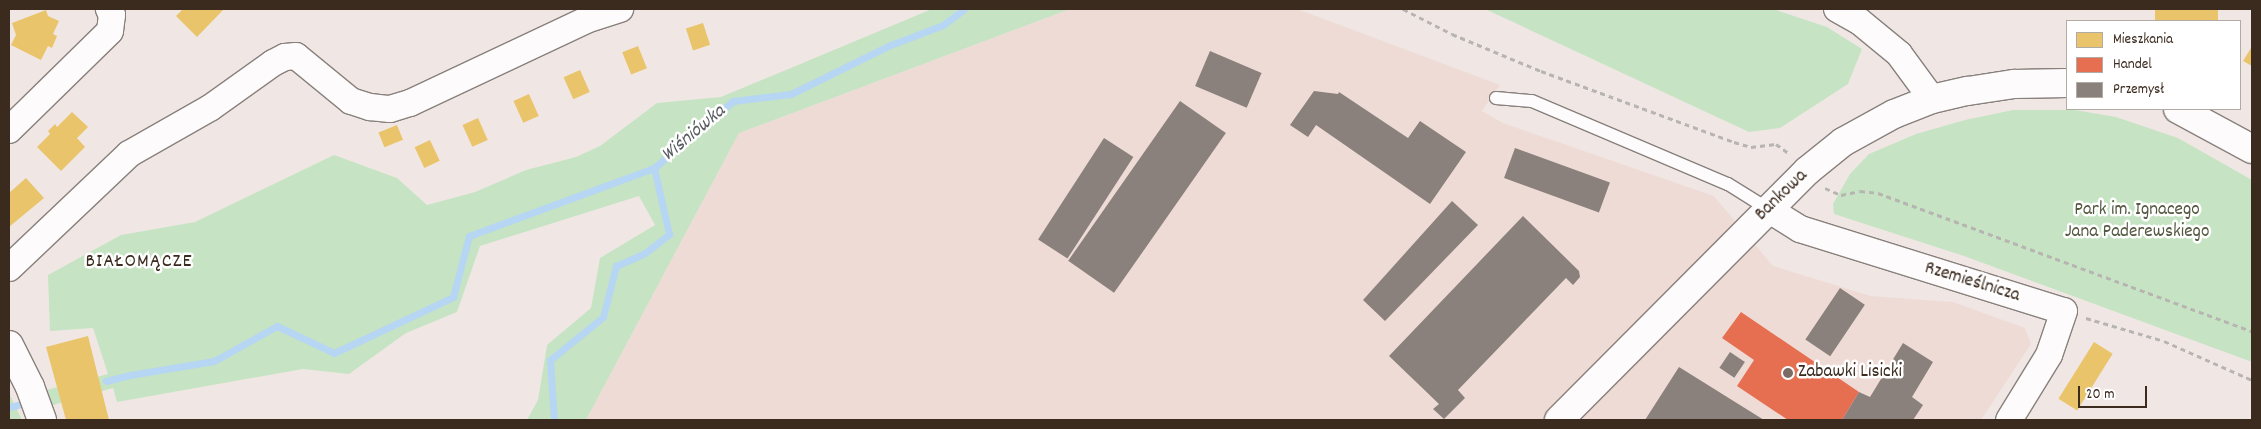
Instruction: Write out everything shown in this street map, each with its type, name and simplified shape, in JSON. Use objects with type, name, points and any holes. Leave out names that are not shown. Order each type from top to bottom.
[{"type":"street","points":[[9,130],[110,31],[112,14],[109,9]]},
{"type":"street","points":[[9,268],[129,154],[210,108],[273,63],[285,57],[296,56],[351,101],[370,107],[390,109],[410,103],[586,20],[620,9]]},
{"type":"street","points":[[1837,9],[1859,21],[1898,54],[1917,76],[1932,99]]},
{"type":"street","name":"Bankowa","points":[[1559,420],[1768,209],[1807,171],[1843,142],[1894,114],[1932,99],[2014,84],[2066,83]]},
{"type":"street","points":[[2180,110],[2252,149]]},
{"type":"street","name":"Rzemieślnicza","points":[[1768,209],[1800,229],[2064,311]]},
{"type":"street","points":[[2009,420],[2049,355],[2064,311]]},
{"type":"street","points":[[9,345],[30,387],[42,420]]},
{"type":"lane","points":[[1496,98],[1532,101],[1728,184],[1768,209]]},
{"type":"path","points":[[2064,311],[2164,341],[2252,380]]},
{"type":"shaded area","points":[[1070,9],[1300,10],[1500,85],[1482,111],[1503,123],[1714,196],[1773,266],[1871,296],[1953,302],[2025,328],[2031,344],[1981,420],[586,420],[739,133]]},
{"type":"green space","points":[[932,9],[1070,9],[739,133],[586,420],[527,420],[538,400],[547,345],[591,308],[600,258],[655,225],[639,196],[480,246],[457,312],[406,333],[349,374],[303,369],[117,402],[113,388],[25,413],[19,397],[108,374],[93,328],[50,331],[48,275],[121,235],[195,222],[334,155],[397,178],[427,205],[475,192],[526,170],[576,157],[600,146],[657,103],[721,97]]},
{"type":"green space","points":[[1485,9],[1773,9],[1827,27],[1862,49],[1848,84],[1780,128],[1749,132]]},
{"type":"green space","name":"Park im. Ignacego Jana Paderewskiego","points":[[2013,110],[2075,110],[2116,117],[2178,138],[2252,180],[2252,362],[1964,256],[1834,214],[1833,204],[1850,174],[1869,154],[1916,134],[1965,120]]},
{"type":"green space","points":[[9,393],[22,420],[9,420]]},
{"type":"building: Mieszkania","points":[[180,9],[224,9],[197,37],[176,16],[182,10]]},
{"type":"building: Mieszkania","points":[[2155,9],[2218,9],[2218,20],[2155,20]]},
{"type":"building: Mieszkania","points":[[46,10],[48,16],[59,21],[53,34],[57,36],[52,48],[48,46],[41,60],[11,45],[16,35],[12,23]]},
{"type":"building: Mieszkania","points":[[703,23],[710,45],[693,50],[686,29]]},
{"type":"building: Mieszkania","points":[[638,46],[647,68],[631,75],[622,52]]},
{"type":"building: Mieszkania","points":[[2252,49],[2252,66],[2243,61]]},
{"type":"building: Mieszkania","points":[[580,70],[590,92],[573,99],[564,77]]},
{"type":"building: Mieszkania","points":[[529,94],[539,116],[523,123],[513,101]]},
{"type":"building: Mieszkania","points":[[72,112],[88,127],[77,138],[85,147],[61,171],[37,147],[50,134],[48,131],[55,124],[57,127]]},
{"type":"building: Mieszkania","points":[[478,118],[488,140],[472,147],[462,125]]},
{"type":"building: Mieszkania","points":[[397,125],[403,140],[384,147],[378,132]]},
{"type":"building: Mieszkania","points":[[430,140],[440,161],[424,168],[415,147]]},
{"type":"building: Mieszkania","points":[[26,178],[44,198],[9,227],[9,193]]},
{"type":"building: Mieszkania","points":[[88,336],[109,420],[66,420],[46,347]]},
{"type":"building: Mieszkania","points":[[2094,342],[2113,354],[2077,410],[2058,399]]},
{"type":"building: Handel","name":"Zabawki Lisicki","points":[[1741,312],[1859,392],[1842,420],[1788,420],[1737,386],[1754,360],[1722,338]]},
{"type":"building: Przemysł","points":[[1210,51],[1262,73],[1247,108],[1195,86]]},
{"type":"building: Przemysł","points":[[1314,91],[1338,94],[1339,92],[1408,138],[1420,121],[1466,152],[1430,204],[1316,125],[1308,137],[1290,125]]},
{"type":"building: Przemysł","points":[[1180,101],[1226,133],[1114,293],[1068,261]]},
{"type":"building: Przemysł","points":[[1104,138],[1133,157],[1067,259],[1038,239]]},
{"type":"building: Przemysł","points":[[1515,148],[1610,183],[1599,213],[1504,178]]},
{"type":"building: Przemysł","points":[[1452,201],[1478,225],[1385,321],[1363,300]]},
{"type":"building: Przemysł","points":[[1523,216],[1579,271],[1580,277],[1573,285],[1566,278],[1458,390],[1465,398],[1444,419],[1433,409],[1439,404],[1389,356]]},
{"type":"building: Przemysł","points":[[1840,288],[1865,305],[1830,356],[1805,339]]},
{"type":"building: Przemysł","points":[[1903,343],[1933,362],[1912,397],[1923,405],[1913,420],[1842,420],[1859,392],[1870,397]]},
{"type":"building: Przemysł","points":[[1730,352],[1745,362],[1734,378],[1719,368]]},
{"type":"building: Przemysł","points":[[1679,367],[1764,420],[1645,420]]},
{"type":"waterway","name":"Wiśniówka","points":[[554,420],[550,360],[603,317],[616,266],[645,253],[669,234],[654,168],[733,101],[791,94],[888,46],[943,25],[964,9]]},
{"type":"waterway","points":[[106,381],[130,375],[214,361],[277,326],[334,353],[453,297],[469,236],[654,168]]},
{"type":"waterway","points":[[9,407],[18,405]]},
{"type":"place","name":"Zabawki Lisicki","points":[[1788,373]]},
{"type":"district","name":"BIAŁOMĄCZE","points":[[139,262]]}]
